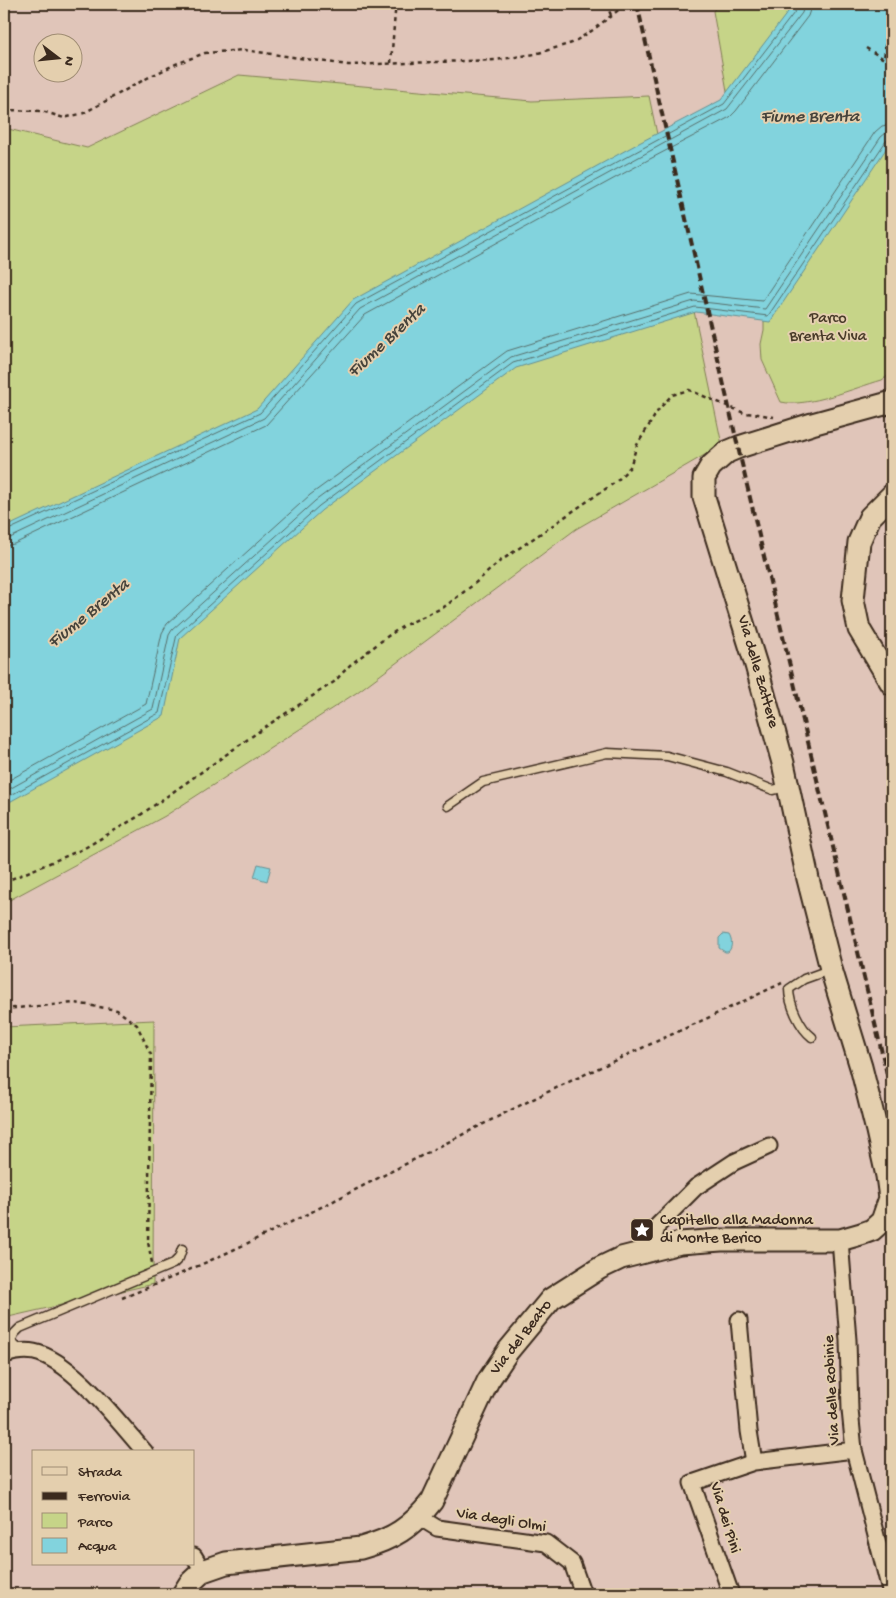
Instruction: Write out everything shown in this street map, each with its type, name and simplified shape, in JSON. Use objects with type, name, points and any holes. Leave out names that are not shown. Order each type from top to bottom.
[{"type":"street","name":"Via delle Zattere","points":[[861,1067],[831,970],[808,879],[788,787],[756,665],[704,496],[704,478],[711,466],[727,452],[739,447],[892,402]]},
{"type":"street","points":[[892,495],[870,517],[859,542],[853,600],[859,629],[892,684]]},
{"type":"street","name":"Via del Beato","points":[[183,1594],[198,1564],[226,1563],[361,1548],[382,1543],[400,1534],[419,1518],[432,1501],[488,1381],[508,1351],[551,1299],[600,1268],[621,1258],[680,1242],[840,1240],[872,1230],[882,1221],[890,1198],[888,1176],[861,1067]]},
{"type":"street","points":[[649,1251],[658,1226],[696,1187],[734,1162],[769,1146]]},
{"type":"street","name":"Via delle Robinie","points":[[840,1240],[854,1450],[891,1594]]},
{"type":"street","points":[[739,1320],[749,1431],[754,1462]]},
{"type":"street","points":[[4,1354],[21,1351],[35,1352],[52,1359],[77,1378],[101,1401],[144,1450]]},
{"type":"street","name":"Via dei Pini","points":[[731,1594],[692,1483],[754,1462],[854,1450]]},
{"type":"street","name":"Via degli Olmi","points":[[419,1518],[436,1528],[546,1543],[572,1563],[583,1594]]},
{"type":"lane","points":[[448,806],[484,782],[608,754],[667,756],[727,772],[773,790],[788,787]]},
{"type":"lane","points":[[812,1037],[807,1033],[789,999],[789,989],[804,979],[831,970]]},
{"type":"lane","points":[[21,1351],[11,1342],[14,1334],[20,1328],[173,1264],[179,1258],[182,1249]]},
{"type":"path","points":[[391,63],[395,13],[398,4]]},
{"type":"path","points":[[606,4],[611,15]]},
{"type":"path","points":[[4,110],[42,111],[64,118],[84,113],[151,76],[205,53],[244,50],[348,65],[496,60],[535,54],[572,43],[594,30],[626,4]]},
{"type":"path","points":[[866,48],[884,59],[886,39],[892,33]]},
{"type":"path","points":[[4,882],[84,848],[139,816],[268,725],[334,682],[350,666],[388,636],[404,625],[444,607],[499,562],[617,481],[630,467],[636,445],[659,409],[672,395],[689,390],[744,413],[774,417],[781,416]]},
{"type":"path","points":[[119,1299],[207,1263],[297,1220],[575,1078],[788,980],[804,979]]},
{"type":"path","points":[[4,1009],[75,1003],[117,1010],[137,1025],[151,1055],[148,1242],[157,1284]]},
{"type":"green space","name":"Parco Brenta Viva","points":[[719,4],[892,4],[892,373],[882,380],[817,400],[792,403],[781,402],[762,360],[761,344],[764,316],[762,291],[713,11]]},
{"type":"green space","points":[[239,75],[532,101],[649,96],[722,445],[576,529],[356,693],[165,816],[4,903],[4,128],[87,148]]},
{"type":"green space","points":[[154,1020],[153,1284],[4,1318],[4,1027]]},
{"type":"water","name":"Fiume Brenta","points":[[794,4],[892,4],[892,140],[770,322],[696,312],[516,368],[322,510],[180,638],[164,716],[4,805],[4,528],[257,409],[353,300],[721,100]]},
{"type":"water","points":[[258,864],[271,867],[267,881],[254,877]]},
{"type":"water","points":[[723,934],[729,935],[731,939],[731,946],[728,952],[719,948],[719,938]]},
{"type":"railway","points":[[637,4],[741,460],[892,1095]]},
{"type":"place","name":"Capitello alla Madonna di Monte Berico","points":[[642,1230]]}]
